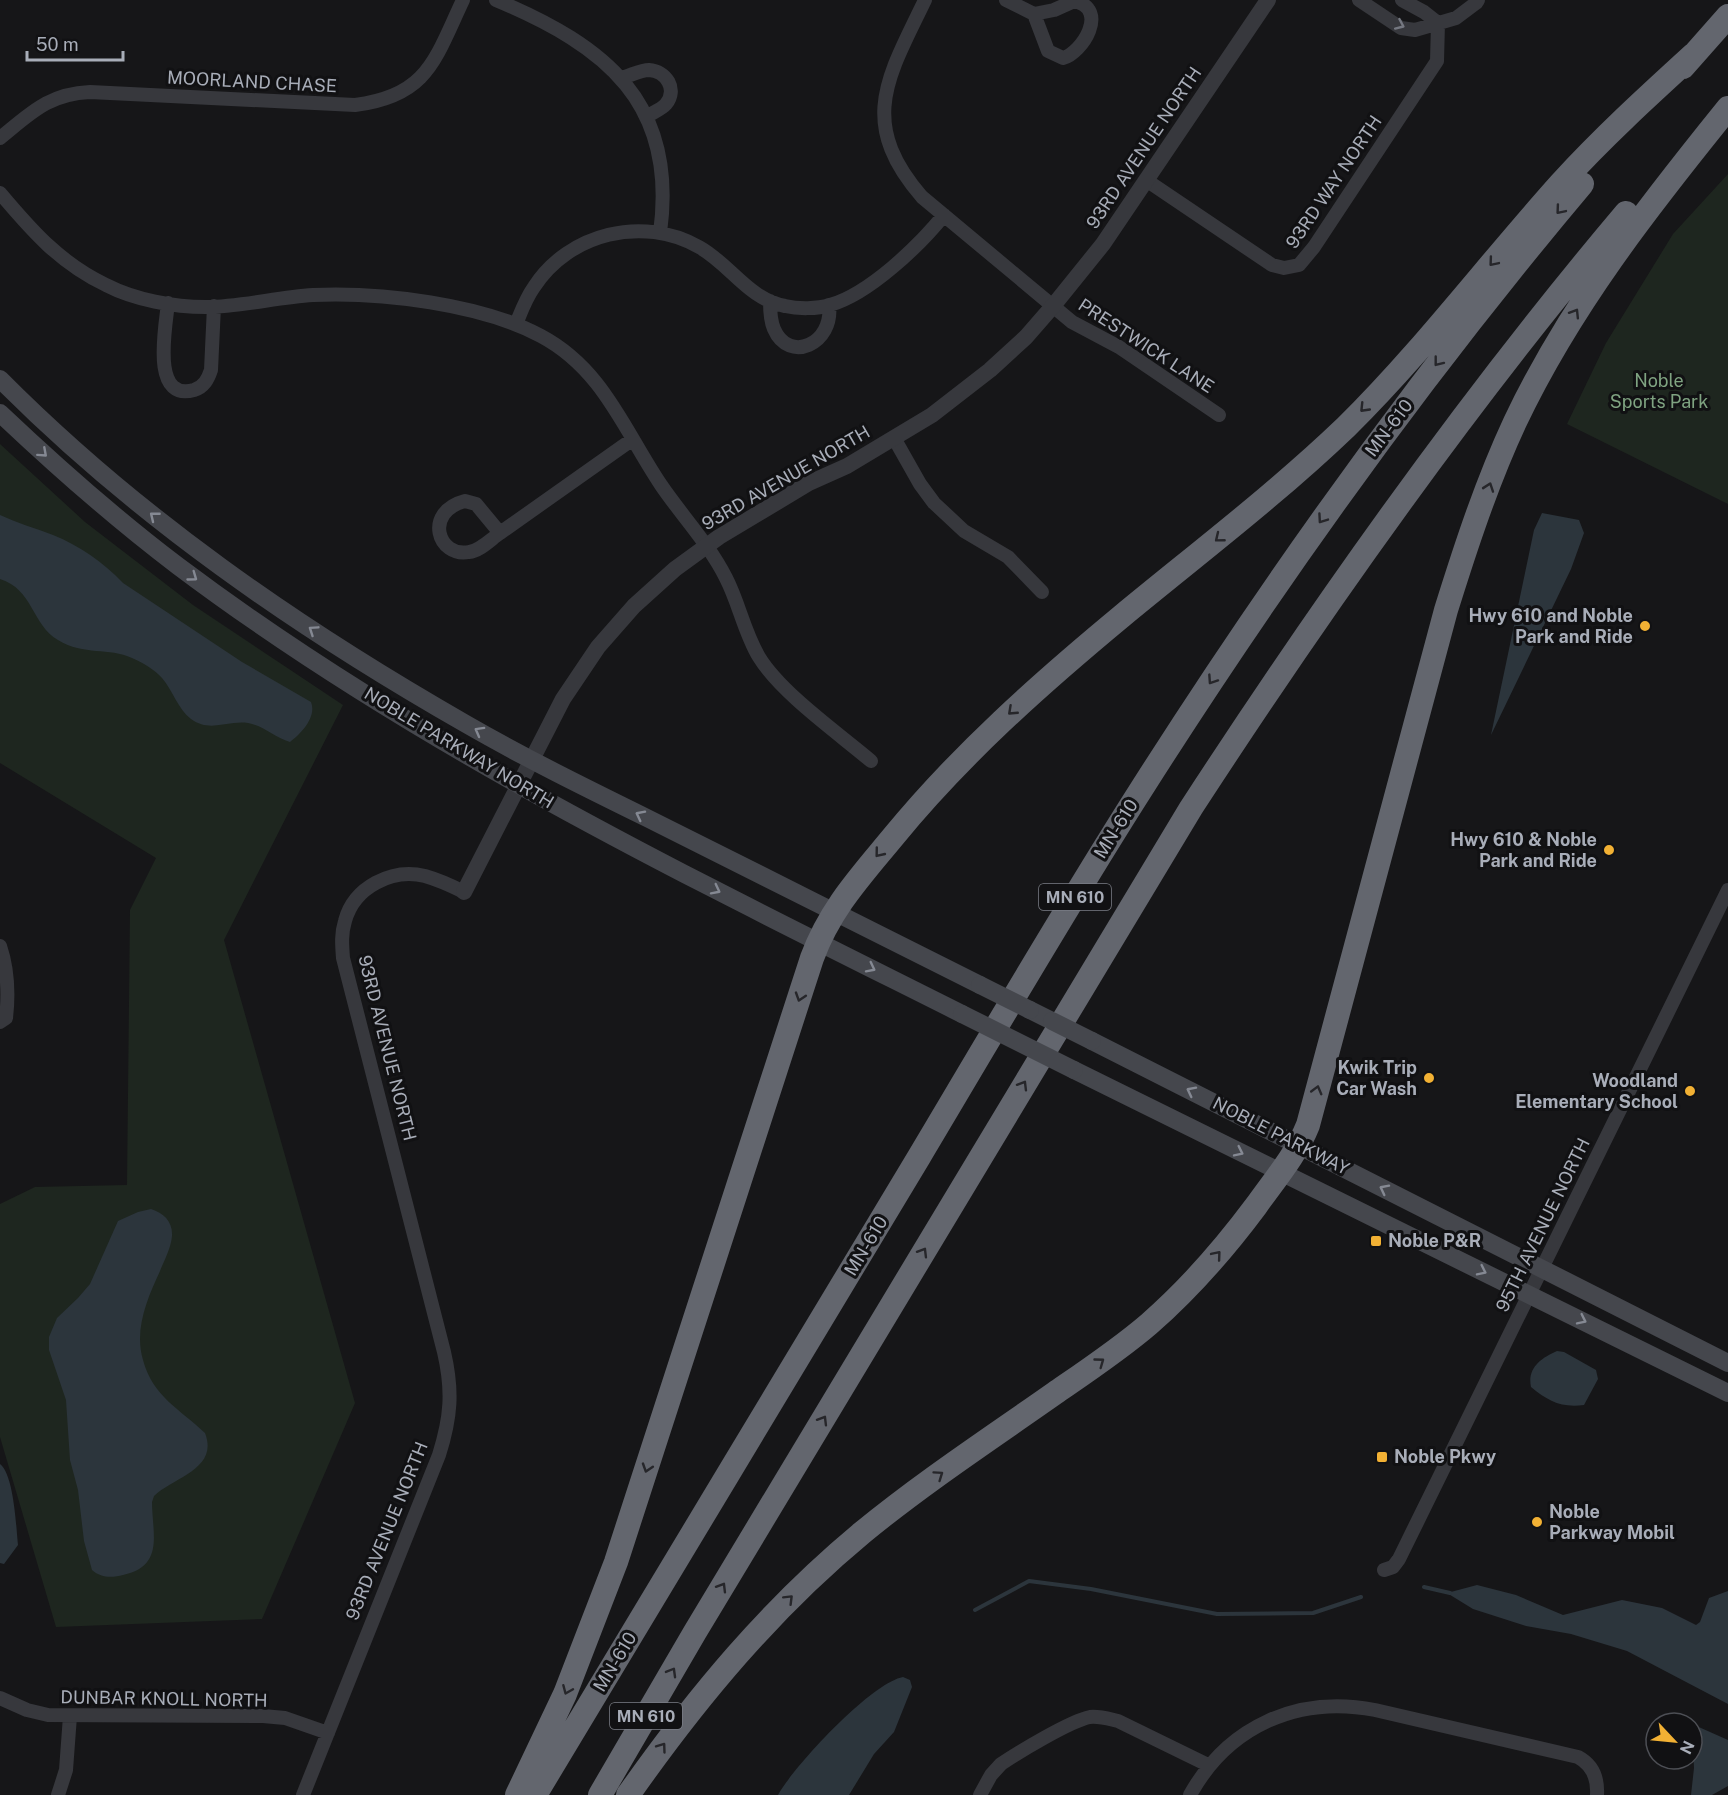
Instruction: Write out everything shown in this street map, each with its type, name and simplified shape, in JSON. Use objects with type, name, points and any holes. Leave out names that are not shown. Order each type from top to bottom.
[{"type":"highway","name":"MN-610","points":[[535,1795],[1036,961],[1142,788],[1206,689],[1330,508],[1433,369],[1547,225],[1728,16]]},
{"type":"highway","points":[[517,1795],[541,1748],[608,1584],[818,942],[833,912],[909,817],[984,738],[1056,672],[1273,494],[1348,424],[1414,354],[1563,182],[1618,123],[1694,54]]},
{"type":"highway","name":"MN 610","points":[[600,1795],[692,1637],[1144,885],[1274,680],[1393,510],[1497,372],[1611,230],[1728,95]]},
{"type":"highway","points":[[628,1795],[710,1685],[736,1654],[798,1590],[864,1532],[912,1494],[1098,1364],[1148,1325],[1178,1298],[1213,1260],[1299,1145],[1308,1125],[1446,609],[1497,463],[1515,422],[1560,337],[1591,287],[1641,217],[1728,108]]},
{"type":"main road","name":"NOBLE PARKWAY NORTH","points":[[0,379],[68,443],[157,519],[235,577],[368,666],[458,720],[530,759],[833,912]]},
{"type":"main road","name":"NOBLE PARKWAY NORTH","points":[[0,413],[46,456],[135,532],[228,602],[398,714],[654,859],[962,1014]]},
{"type":"main road","name":"NOBLE PARKWAY","points":[[833,912],[1728,1363]]},
{"type":"main road","name":"NOBLE PARKWAY","points":[[962,1014],[1728,1393]]},
{"type":"street","name":"MOORLAND CHASE","points":[[0,138],[52,99],[71,93],[90,92],[355,105],[376,102],[396,96],[413,86],[427,71],[464,0]]},
{"type":"street","points":[[496,0],[584,46],[621,78],[646,117],[660,155],[664,186],[660,233]]},
{"type":"street","name":"PRESTWICK LANE","points":[[925,0],[886,87],[884,112],[886,136],[894,159],[907,179],[922,197],[1072,322],[1119,347],[1219,415]]},
{"type":"street","points":[[1006,0],[1034,14],[1054,10],[1074,1],[1084,3],[1090,10],[1092,19],[1090,28],[1077,50],[1071,56],[1063,58],[1048,51],[1034,14]]},
{"type":"street","name":"93RD AVENUE NORTH","points":[[303,1795],[439,1455],[447,1430],[451,1404],[450,1377],[444,1352],[343,958],[341,938],[345,919],[354,901],[368,887],[385,878],[405,874],[424,876],[464,892],[530,759],[563,699],[598,647],[634,606],[675,569],[707,545],[774,503],[809,483],[847,466],[932,415],[990,370],[1026,337],[1103,244],[1268,0]]},
{"type":"street","points":[[1402,0],[1438,23]]},
{"type":"street","points":[[1362,2],[1401,28],[1415,30],[1456,18],[1478,0]]},
{"type":"street","name":"93RD WAY NORTH","points":[[1146,180],[1272,265],[1284,268],[1299,265],[1314,247],[1437,61],[1438,23]]},
{"type":"street","points":[[621,78],[649,70],[659,72],[667,78],[671,85],[666,105],[646,117]]},
{"type":"street","points":[[0,193],[31,230],[80,272],[109,287],[141,297],[168,303],[214,306],[315,295],[366,296],[417,301],[516,324],[543,337],[567,353],[589,373],[608,396],[660,484],[707,545],[727,578],[759,656],[775,677],[871,761]]},
{"type":"street","points":[[516,324],[533,288],[549,268],[588,240],[636,230],[681,238],[717,260],[744,285],[770,301],[783,306],[807,307],[829,305],[844,300],[874,281],[929,234],[944,215]]},
{"type":"street","points":[[770,301],[770,316],[774,330],[782,340],[798,347],[815,343],[821,337],[829,321],[829,305]]},
{"type":"street","points":[[168,303],[163,367],[169,384],[186,391],[203,385],[209,378],[214,306]]},
{"type":"street","points":[[894,438],[920,484],[934,503],[964,531],[1008,557],[1042,592]]},
{"type":"street","points":[[500,533],[476,504],[465,501],[453,504],[444,512],[439,523],[440,535],[446,545],[468,553],[479,548],[633,439]]},
{"type":"street","name":"95TH AVENUE NORTH","points":[[1384,1570],[1393,1567],[1399,1560],[1728,890]]},
{"type":"street","points":[[0,946],[6,962],[9,990],[6,1018],[0,1022]]},
{"type":"street","name":"DUNBAR KNOLL NORTH","points":[[0,1698],[27,1710],[48,1715],[263,1716],[285,1718],[328,1733]]},
{"type":"street","points":[[1190,1795],[1208,1765],[1235,1741],[1269,1720],[1298,1710],[1344,1706],[1375,1710],[1578,1757],[1590,1766],[1598,1785],[1597,1795]]},
{"type":"street","points":[[58,1795],[66,1770],[70,1716]]},
{"type":"street","points":[[980,1795],[991,1775],[1001,1764],[1077,1722],[1091,1717],[1118,1722],[1208,1765]]},
{"type":"green space","name":"Noble Sports Park","points":[[1728,174],[1728,504],[1567,424],[1606,343],[1673,234]]},
{"type":"green space","points":[[0,444],[85,522],[193,605],[343,705],[224,940],[355,1403],[262,1619],[56,1627],[0,1437],[0,1204],[35,1187],[127,1185],[130,910],[156,858],[0,763]]},
{"type":"shaded area","points":[[1542,513],[1579,520],[1584,533],[1571,569],[1491,735],[1534,530]]},
{"type":"shaded area","points":[[0,515],[63,539],[82,549],[123,583],[242,662],[311,702],[312,713],[307,725],[290,742],[248,723],[212,726],[198,723],[183,710],[162,678],[144,664],[123,655],[77,648],[58,640],[43,626],[19,591],[0,579]]},
{"type":"shaded area","points":[[151,1209],[167,1219],[171,1226],[172,1236],[169,1250],[143,1315],[140,1337],[143,1360],[153,1384],[168,1401],[205,1433],[208,1445],[206,1455],[200,1464],[154,1496],[152,1502],[153,1547],[151,1556],[145,1564],[136,1571],[107,1577],[92,1570],[84,1541],[78,1490],[70,1460],[66,1400],[49,1350],[49,1337],[57,1318],[90,1284],[118,1221]]},
{"type":"shaded area","points":[[1557,1351],[1564,1352],[1596,1370],[1598,1379],[1584,1405],[1555,1402],[1531,1387],[1531,1374],[1536,1364]]},
{"type":"shaded area","points":[[0,1464],[5,1470],[11,1489],[18,1545],[4,1564],[0,1563]]},
{"type":"shaded area","points":[[1477,1585],[1516,1595],[1563,1615],[1622,1600],[1662,1608],[1696,1625],[1700,1622],[1709,1598],[1728,1591],[1728,1704],[1627,1651],[1571,1634],[1526,1626],[1473,1609],[1447,1593]]},
{"type":"shaded area","points":[[903,1677],[910,1680],[912,1687],[894,1732],[874,1754],[849,1795],[778,1795],[800,1765],[834,1727],[872,1694]]},
{"type":"shaded area","points":[[1704,1729],[1728,1740],[1728,1786],[1712,1795],[1691,1795],[1694,1771],[1704,1771]]},
{"type":"waterway","points":[[975,1610],[1029,1581],[1091,1589],[1217,1614],[1313,1613],[1361,1597]]},
{"type":"waterway","points":[[1424,1587],[1450,1593]]},
{"type":"place","name":"Hwy 610 and Noble Park and Ride","points":[[1645,626]]},
{"type":"place","name":"Hwy 610 & Noble Park and Ride","points":[[1609,850]]},
{"type":"place","name":"Kwik Trip Car Wash","points":[[1429,1078]]},
{"type":"place","name":"Woodland Elementary School","points":[[1690,1091]]},
{"type":"place","name":"Noble P&R","points":[[1376,1241]]},
{"type":"place","name":"Noble Pkwy","points":[[1382,1457]]},
{"type":"place","name":"Noble Parkway Mobil","points":[[1537,1522]]}]
